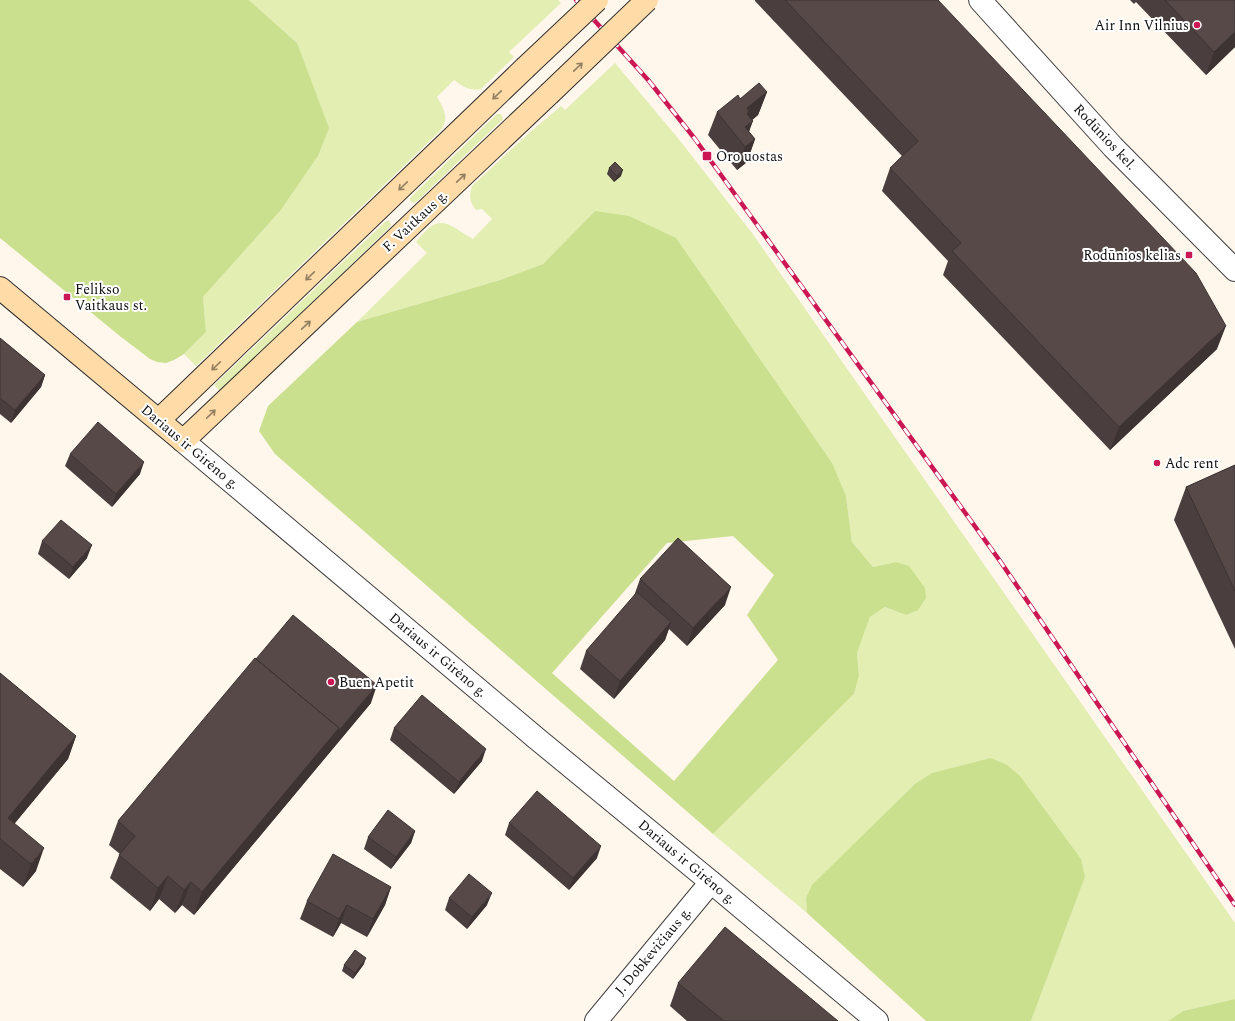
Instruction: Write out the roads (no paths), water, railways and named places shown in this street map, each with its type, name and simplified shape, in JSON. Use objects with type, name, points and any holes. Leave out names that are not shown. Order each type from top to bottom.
[{"type":"main road","points":[[159,420],[596,0]]},
{"type":"main road","name":"F. Vaitkaus g.","points":[[183,441],[550,94],[647,0]]},
{"type":"main road","name":"Dariaus ir Girėno g.","points":[[0,288],[183,441]]},
{"type":"street","name":"Rodūnios kel.","points":[[980,0],[1114,147],[1235,270]]},
{"type":"street","name":"Dariaus ir Girėno g.","points":[[183,441],[530,733],[877,1021]]},
{"type":"street","name":"J. Dobkevičiaus g.","points":[[596,1021],[711,882]]},
{"type":"railway","points":[[576,0],[649,81],[695,139],[1000,561],[1235,905]]},
{"type":"place","name":"Air Inn Vilnius","points":[[1197,25]]},
{"type":"place","name":"Oro uostas","points":[[707,156]]},
{"type":"place","name":"Rodūnios kelias","points":[[1189,255]]},
{"type":"place","name":"Felikso Vaitkaus st.","points":[[67,297]]},
{"type":"place","name":"Adc rent","points":[[1157,463]]},
{"type":"place","name":"Buen Apetit","points":[[331,682]]}]
